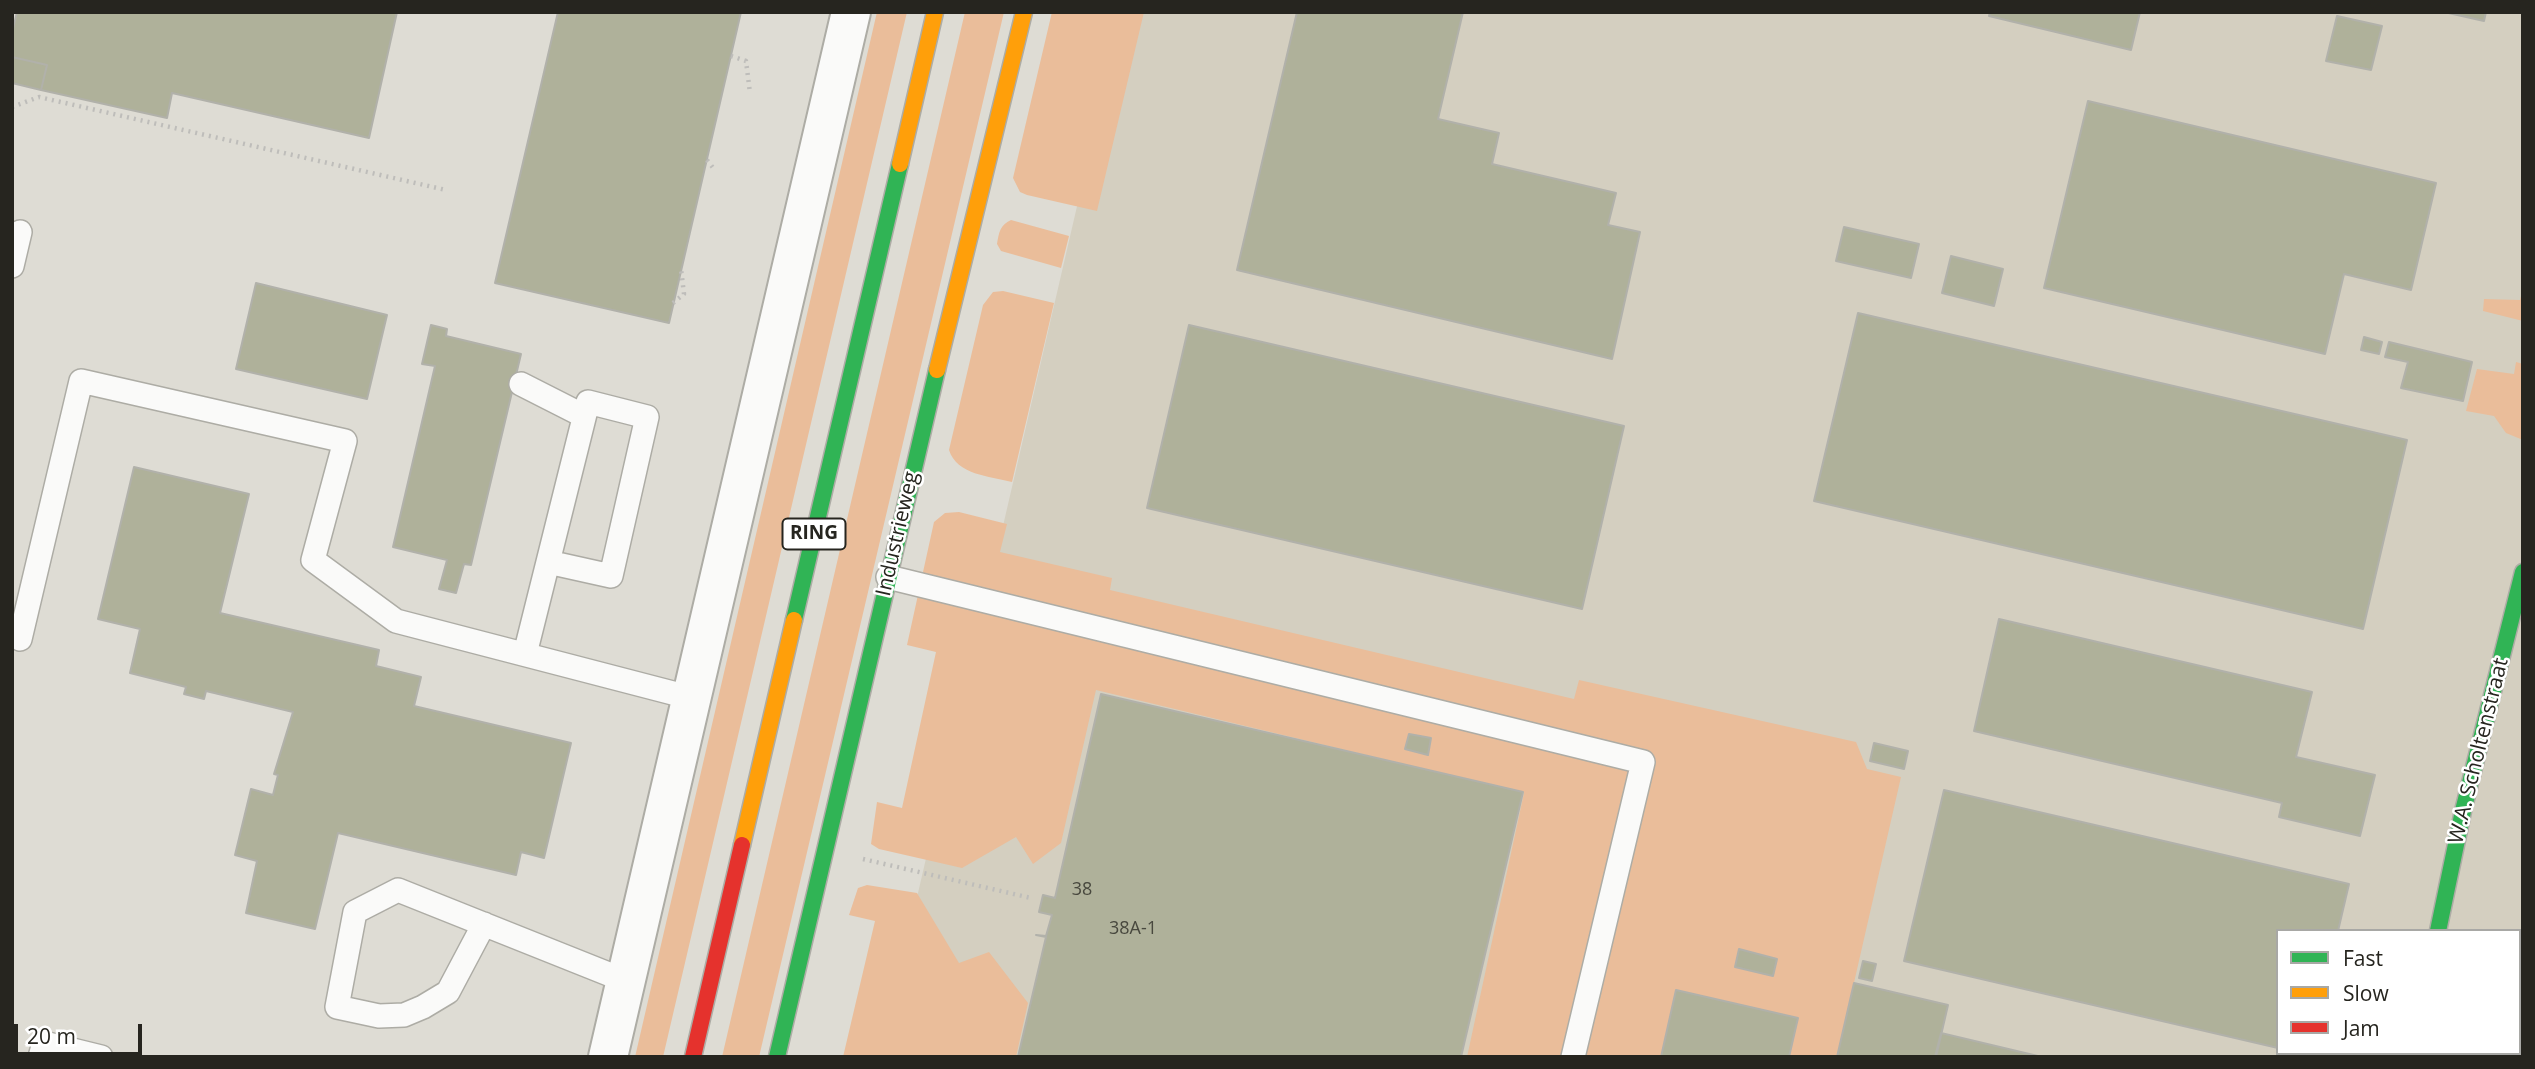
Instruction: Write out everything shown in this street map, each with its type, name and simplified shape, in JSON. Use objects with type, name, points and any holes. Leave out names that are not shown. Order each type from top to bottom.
[{"type":"street","points":[[608,1057],[851,12]]},
{"type":"street","name":"RING","points":[[693,1057],[935,12]]},
{"type":"street","name":"Industrieweg","points":[[777,1057],[888,577],[1024,12]]},
{"type":"street","name":"W.A. Scholtenstraat","points":[[2438,929],[2463,811],[2523,572]]},
{"type":"lane","points":[[12,266],[20,232]]},
{"type":"lane","points":[[20,639],[81,381],[345,441],[313,560],[396,621],[692,698]]},
{"type":"lane","points":[[521,384],[584,416]]},
{"type":"lane","points":[[525,654],[584,416],[588,402],[647,417],[611,576],[548,562]]},
{"type":"lane","points":[[888,577],[1643,762],[1573,1057]]},
{"type":"lane","points":[[484,924],[448,992],[423,1007],[404,1015],[379,1016],[337,1007],[355,912],[398,890],[484,924],[626,981]]},
{"type":"lane","points":[[40,1057],[44,1043],[101,1057]]},
{"type":"path","points":[[731,55],[746,61],[750,93]]},
{"type":"path","points":[[12,107],[39,97],[446,190]]},
{"type":"path","points":[[707,160],[714,169]]},
{"type":"path","points":[[673,303],[684,294],[681,269]]},
{"type":"path","points":[[825,851],[1031,898]]},
{"type":"shaded area","points":[[877,12],[907,12],[663,1057],[635,1057]]},
{"type":"shaded area","points":[[965,12],[1004,12],[759,1057],[722,1057]]},
{"type":"shaded area","points":[[1052,12],[1144,12],[1097,211],[1027,195],[1020,192],[1013,178]]},
{"type":"shaded area","points":[[1122,12],[2523,12],[2523,1057],[880,1057]]},
{"type":"shaded area","points":[[1011,220],[1069,236],[1061,268],[1001,251],[997,244],[999,232],[1004,224]]},
{"type":"shaded area","points":[[2523,288],[2523,321],[2483,311],[2484,299],[2520,300]]},
{"type":"shaded area","points":[[1003,291],[1054,303],[1012,482],[966,470],[953,458],[949,450],[983,305],[993,292]]},
{"type":"shaded area","points":[[2516,362],[2523,364],[2523,440],[2506,433],[2494,416],[2466,411],[2477,369],[2514,374]]},
{"type":"shaded area","points":[[959,512],[1007,524],[1000,552],[1112,578],[1110,590],[1574,699],[1579,680],[1856,742],[1867,769],[1901,777],[1837,1057],[1467,1057],[1524,793],[1096,690],[1061,843],[1033,864],[1016,837],[962,868],[879,849],[871,844],[877,802],[902,808],[936,652],[907,645],[934,522],[945,513]]},
{"type":"shaded area","points":[[867,885],[917,893],[959,963],[989,952],[1028,1003],[1016,1057],[843,1057],[875,921],[849,915],[858,888]]},
{"type":"building","points":[[17,12],[397,12],[369,138],[172,93],[167,118],[41,90],[47,65],[12,57],[12,33]]},
{"type":"building","points":[[558,12],[741,12],[669,323],[495,283]]},
{"type":"building","points":[[1297,12],[1463,12],[1438,119],[1499,133],[1492,164],[1616,193],[1608,225],[1640,232],[1612,359],[1237,270]]},
{"type":"building","points":[[1990,12],[2140,12],[2131,50],[1989,16]]},
{"type":"building","points":[[2444,12],[2486,12],[2484,21]]},
{"type":"building","points":[[2337,16],[2382,26],[2371,70],[2326,61]]},
{"type":"building","points":[[12,57],[47,65],[41,90],[12,83]]},
{"type":"building","points":[[2088,101],[2436,183],[2411,290],[2344,274],[2325,354],[2044,288]]},
{"type":"building","points":[[1844,227],[1919,244],[1911,278],[1836,261]]},
{"type":"building","points":[[1951,256],[2003,269],[1994,306],[1942,293]]},
{"type":"building","points":[[256,283],[387,315],[367,399],[236,369]]},
{"type":"building","points":[[1858,313],[2407,440],[2363,629],[1814,501]]},
{"type":"building","points":[[431,325],[447,329],[446,336],[521,354],[471,565],[464,564],[456,593],[439,589],[447,560],[393,547],[435,366],[422,364]]},
{"type":"building","points":[[1189,325],[1624,426],[1582,609],[1147,508]]},
{"type":"building","points":[[2364,337],[2382,342],[2379,354],[2361,350]]},
{"type":"building","points":[[2389,342],[2472,362],[2463,401],[2401,388],[2408,362],[2385,357]]},
{"type":"building","points":[[134,467],[249,494],[220,613],[379,650],[376,666],[421,677],[414,706],[571,743],[544,858],[521,852],[516,875],[338,833],[315,929],[246,913],[257,861],[235,855],[251,789],[273,795],[278,775],[274,774],[293,712],[206,691],[204,699],[184,694],[186,687],[130,673],[140,629],[98,619]]},
{"type":"building","points":[[1999,619],[2312,692],[2296,757],[2375,775],[2360,836],[2279,817],[2282,803],[1974,731]]},
{"type":"building","points":[[1101,694],[1523,792],[1461,1057],[1018,1057],[1046,937],[1036,935],[1046,936],[1052,915],[1039,912],[1043,895],[1055,898]]},
{"type":"building","points":[[1409,734],[1431,738],[1428,755],[1405,749]]},
{"type":"building","points":[[1874,743],[1908,751],[1904,769],[1870,761]]},
{"type":"building","points":[[1944,790],[2349,884],[2338,929],[2276,929],[2276,1048],[1904,961]]},
{"type":"building","points":[[1739,949],[1777,959],[1773,976],[1735,967]]},
{"type":"building","points":[[2523,949],[2523,1057],[2498,1057],[2521,1055]]},
{"type":"building","points":[[1863,961],[1876,964],[1872,981],[1859,978]]},
{"type":"building","points":[[1854,983],[1948,1005],[1936,1057],[1837,1057]]},
{"type":"building","points":[[1676,990],[1798,1018],[1789,1057],[1661,1057]]},
{"type":"building","points":[[1941,1033],[2042,1057],[1935,1057]]},
{"type":"traffic: fast","points":[[794,620],[900,164]]},
{"type":"traffic: fast","points":[[777,1057],[937,370]]},
{"type":"traffic: fast","points":[[2438,929],[2463,811],[2523,572]]},
{"type":"traffic: slow","points":[[900,164],[935,12]]},
{"type":"traffic: slow","points":[[937,370],[1024,12]]},
{"type":"traffic: slow","points":[[742,845],[794,620]]},
{"type":"traffic: jam","points":[[693,1057],[742,845]]}]
